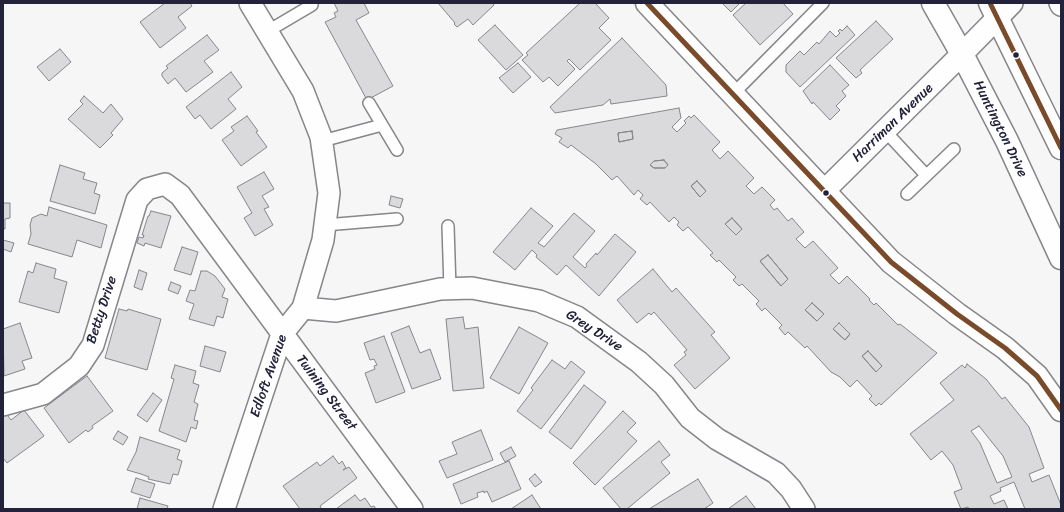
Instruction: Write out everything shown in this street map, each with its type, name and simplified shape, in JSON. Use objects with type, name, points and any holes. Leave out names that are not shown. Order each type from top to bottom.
[{"type":"street","name":"Edloft Avenue","points":[[224,509],[282,334],[303,308],[323,240],[328,193],[322,141],[303,91],[250,3]]},
{"type":"street","name":"Huntington Drive","points":[[933,3],[962,54],[1007,141],[1061,258]]},
{"type":"street","points":[[651,4],[732,94],[891,262],[957,314],[1005,348],[1037,376],[1061,410]]},
{"type":"street","points":[[1000,7],[1061,148]]},
{"type":"street","name":"Harriman Avenue","points":[[824,191],[962,54],[1000,7]]},
{"type":"street","name":"Twining Street","points":[[165,184],[180,195],[412,509]]},
{"type":"street","name":"Betty Drive","points":[[3,405],[43,394],[79,366],[93,345],[137,200],[147,188],[165,184]]},
{"type":"street","name":"Grey Drive","points":[[303,308],[336,310],[440,289],[472,288],[539,301],[578,317],[608,337],[664,385],[690,418],[717,439],[776,473],[791,489],[804,509]]},
{"type":"lane","points":[[732,94],[822,3]]},
{"type":"lane","points":[[268,31],[312,5]]},
{"type":"lane","points":[[369,103],[397,150]]},
{"type":"lane","points":[[322,141],[382,125]]},
{"type":"lane","points":[[885,131],[926,175]]},
{"type":"lane","points":[[907,194],[954,149]]},
{"type":"lane","points":[[325,225],[397,219]]},
{"type":"lane","points":[[448,226],[450,289]]},
{"type":"building","points":[[165,3],[190,3],[192,6],[178,17],[186,28],[160,48],[140,22]]},
{"type":"building","points":[[334,3],[364,3],[369,13],[356,20],[393,86],[367,100],[325,22],[336,17],[334,13],[338,11]]},
{"type":"building","points":[[438,3],[493,3],[494,5],[473,25],[468,19],[457,27]]},
{"type":"building","points":[[580,3],[595,3],[609,18],[599,28],[611,40],[580,70],[569,59],[567,61],[575,69],[558,86],[549,77],[543,82],[522,60],[528,55],[526,53]]},
{"type":"building","points":[[722,3],[740,3],[731,12]]},
{"type":"building","points":[[746,3],[783,3],[793,14],[760,45],[733,15]]},
{"type":"building","points":[[876,21],[893,39],[860,70],[862,73],[856,78],[836,58]]},
{"type":"building","points":[[495,25],[523,55],[506,70],[478,40]]},
{"type":"building","points":[[847,26],[855,35],[800,87],[786,72],[786,65],[800,51],[804,55],[817,42],[819,44],[830,31],[836,37],[840,33],[838,31],[840,29],[842,31]]},
{"type":"building","points":[[207,35],[219,50],[204,61],[213,72],[186,92],[175,78],[168,84],[162,76],[162,73],[168,68],[166,66]]},
{"type":"building","points":[[622,38],[666,85],[667,96],[611,104],[610,99],[603,105],[555,113],[550,107]]},
{"type":"building","points":[[60,49],[71,62],[49,81],[37,67]]},
{"type":"building","points":[[518,63],[531,77],[513,93],[499,78]]},
{"type":"building","points":[[830,65],[849,85],[842,91],[846,96],[836,106],[840,110],[830,120],[813,102],[812,104],[803,91]]},
{"type":"building","points":[[231,72],[242,87],[228,99],[236,109],[211,129],[200,115],[195,119],[186,107]]},
{"type":"building","points":[[84,96],[103,113],[111,104],[123,119],[111,133],[113,135],[100,148],[68,119],[83,104],[80,101]]},
{"type":"building","points":[[679,108],[681,118],[672,127],[677,132],[686,123],[684,121],[689,116],[691,118],[694,115],[720,142],[712,150],[720,159],[728,151],[754,178],[746,186],[754,194],[762,187],[775,200],[770,205],[774,210],[777,208],[788,221],[792,218],[804,232],[796,239],[805,248],[813,241],[838,268],[830,275],[839,284],[847,276],[874,305],[876,303],[898,325],[900,324],[937,353],[881,405],[879,403],[876,406],[869,399],[872,396],[857,380],[850,387],[840,377],[831,372],[807,346],[805,348],[788,332],[785,335],[779,328],[782,325],[765,308],[762,311],[756,304],[759,301],[742,284],[739,286],[733,280],[736,277],[719,260],[717,262],[710,255],[713,253],[688,227],[683,231],[677,225],[679,222],[674,217],[669,222],[650,202],[647,205],[640,199],[643,195],[638,190],[634,195],[617,176],[612,180],[596,164],[571,145],[568,148],[559,142],[562,138],[555,134],[557,130]],"holes":[[[632,131],[633,139],[619,142],[618,133]],[[664,160],[668,165],[665,168],[654,168],[650,165],[654,161]],[[697,181],[706,191],[700,197],[691,186]],[[732,218],[742,229],[736,235],[725,224]],[[768,255],[788,279],[781,286],[760,261]],[[812,303],[824,314],[817,321],[805,310]],[[839,323],[850,334],[845,340],[833,329]],[[868,351],[882,366],[876,372],[862,356]]]},
{"type":"building","points":[[247,116],[267,147],[241,166],[222,140],[234,131],[231,127]]},
{"type":"building","points":[[632,131],[633,139],[619,142],[618,133]]},
{"type":"building","points":[[664,160],[668,165],[665,168],[654,168],[650,165],[654,161]]},
{"type":"building","points":[[60,165],[85,173],[83,179],[97,183],[94,193],[100,195],[95,214],[50,201]]},
{"type":"building","points":[[264,172],[274,189],[262,196],[269,207],[264,209],[273,225],[255,236],[244,218],[252,213],[237,187]]},
{"type":"building","points":[[697,181],[706,191],[700,197],[691,186]]},
{"type":"building","points":[[391,196],[403,199],[400,208],[389,205]]},
{"type":"building","points":[[3,203],[10,203],[10,218],[5,219],[5,229],[3,229]]},
{"type":"building","points":[[49,207],[107,225],[101,248],[77,240],[72,257],[28,244],[31,234],[30,225],[32,218],[41,214],[47,216]]},
{"type":"building","points":[[531,208],[553,226],[538,243],[544,247],[574,213],[595,231],[573,257],[585,268],[587,266],[586,264],[596,253],[597,255],[615,234],[636,252],[599,296],[566,265],[557,275],[536,257],[537,255],[532,250],[515,270],[493,252]]},
{"type":"building","points":[[151,211],[171,216],[161,248],[145,243],[144,246],[137,243],[139,237],[143,238],[144,235],[142,235]]},
{"type":"building","points":[[732,218],[742,229],[736,235],[725,224]]},
{"type":"building","points":[[3,240],[14,243],[11,252],[3,249]]},
{"type":"building","points":[[182,247],[198,252],[191,275],[174,270]]},
{"type":"building","points":[[768,255],[788,279],[781,286],[760,261]]},
{"type":"building","points":[[36,263],[56,269],[54,278],[67,282],[59,313],[19,302],[28,271],[33,273]]},
{"type":"building","points":[[653,269],[672,292],[676,288],[715,332],[711,335],[730,358],[695,389],[674,365],[686,355],[684,352],[687,350],[654,312],[651,315],[649,313],[637,323],[617,300]]},
{"type":"building","points":[[139,270],[147,273],[142,290],[134,287]]},
{"type":"building","points":[[201,271],[207,271],[215,276],[225,289],[222,297],[228,299],[223,318],[217,316],[214,326],[189,319],[194,304],[186,301],[190,290],[195,291]]},
{"type":"building","points":[[171,282],[181,286],[178,294],[168,290]]},
{"type":"building","points":[[812,303],[824,314],[817,321],[805,310]]},
{"type":"building","points":[[119,309],[127,311],[128,309],[161,319],[147,370],[105,358]]},
{"type":"building","points":[[463,317],[465,329],[478,327],[484,388],[453,391],[446,319]]},
{"type":"building","points":[[20,323],[32,358],[22,361],[25,369],[4,376],[3,329]]},
{"type":"building","points":[[839,323],[850,334],[845,340],[833,329]]},
{"type":"building","points":[[409,326],[420,353],[430,349],[441,379],[412,389],[391,333]]},
{"type":"building","points":[[519,327],[548,343],[519,394],[490,378]]},
{"type":"building","points":[[384,336],[405,392],[376,403],[365,373],[375,369],[374,366],[377,365],[374,359],[370,360],[364,343]]},
{"type":"building","points":[[205,346],[226,352],[220,372],[200,366]]},
{"type":"building","points":[[868,351],[882,366],[876,372],[862,356]]},
{"type":"building","points":[[552,360],[565,369],[571,361],[585,372],[541,429],[517,411],[533,390],[531,388]]},
{"type":"building","points":[[967,364],[986,379],[1002,399],[1005,397],[1029,427],[1044,468],[1029,474],[1032,482],[1049,475],[1061,505],[1061,509],[1025,509],[1014,482],[1000,488],[1001,491],[990,496],[994,504],[1004,500],[1008,509],[969,509],[968,507],[961,509],[954,492],[962,489],[953,465],[942,451],[931,460],[910,434],[954,400],[940,383],[962,365],[965,368]],"holes":[[[979,426],[1003,456],[1012,477],[997,483],[980,443],[971,431]]]},
{"type":"building","points":[[175,365],[196,371],[193,383],[199,385],[194,402],[198,404],[194,420],[198,421],[196,429],[191,427],[186,442],[159,431],[174,379],[171,378]]},
{"type":"building","points":[[87,376],[113,411],[92,426],[93,428],[88,432],[86,430],[69,443],[44,408]]},
{"type":"building","points":[[584,385],[606,402],[571,449],[549,432]]},
{"type":"building","points":[[153,393],[162,400],[147,422],[137,415]]},
{"type":"building","points":[[24,410],[44,436],[7,463],[3,458],[3,413],[5,412],[11,420]]},
{"type":"building","points":[[623,411],[636,423],[627,432],[637,441],[595,485],[573,463]]},
{"type":"building","points":[[481,430],[493,460],[447,478],[439,461],[457,454],[452,442]]},
{"type":"building","points":[[118,431],[128,437],[123,445],[113,439]]},
{"type":"building","points":[[140,437],[180,450],[177,459],[182,461],[178,475],[173,474],[170,484],[148,479],[149,477],[127,470],[136,452]]},
{"type":"building","points":[[659,441],[670,455],[661,462],[670,473],[627,509],[621,509],[603,488]]},
{"type":"building","points":[[511,447],[516,456],[505,462],[500,453]]},
{"type":"building","points":[[333,456],[339,464],[342,461],[346,468],[343,470],[349,467],[357,478],[320,506],[321,508],[300,509],[283,486],[317,462],[320,466]]},
{"type":"building","points":[[509,461],[521,489],[492,502],[487,491],[484,493],[484,491],[477,493],[478,497],[461,504],[453,484]]},
{"type":"building","points":[[535,474],[542,482],[535,487],[529,479]]},
{"type":"building","points":[[136,478],[155,484],[150,498],[131,492]]},
{"type":"building","points":[[698,479],[713,503],[704,509],[649,509]]},
{"type":"building","points":[[355,495],[360,501],[365,498],[371,507],[374,506],[376,509],[336,509]]},
{"type":"building","points":[[532,495],[541,509],[511,509]]},
{"type":"building","points":[[746,496],[756,509],[728,509]]},
{"type":"building","points":[[140,498],[168,506],[167,509],[137,509]]},
{"type":"transit line","points":[[647,3],[891,262],[957,314],[1005,348],[1037,376],[1061,410]]},
{"type":"transit line","points":[[990,3],[1061,148]]}]
